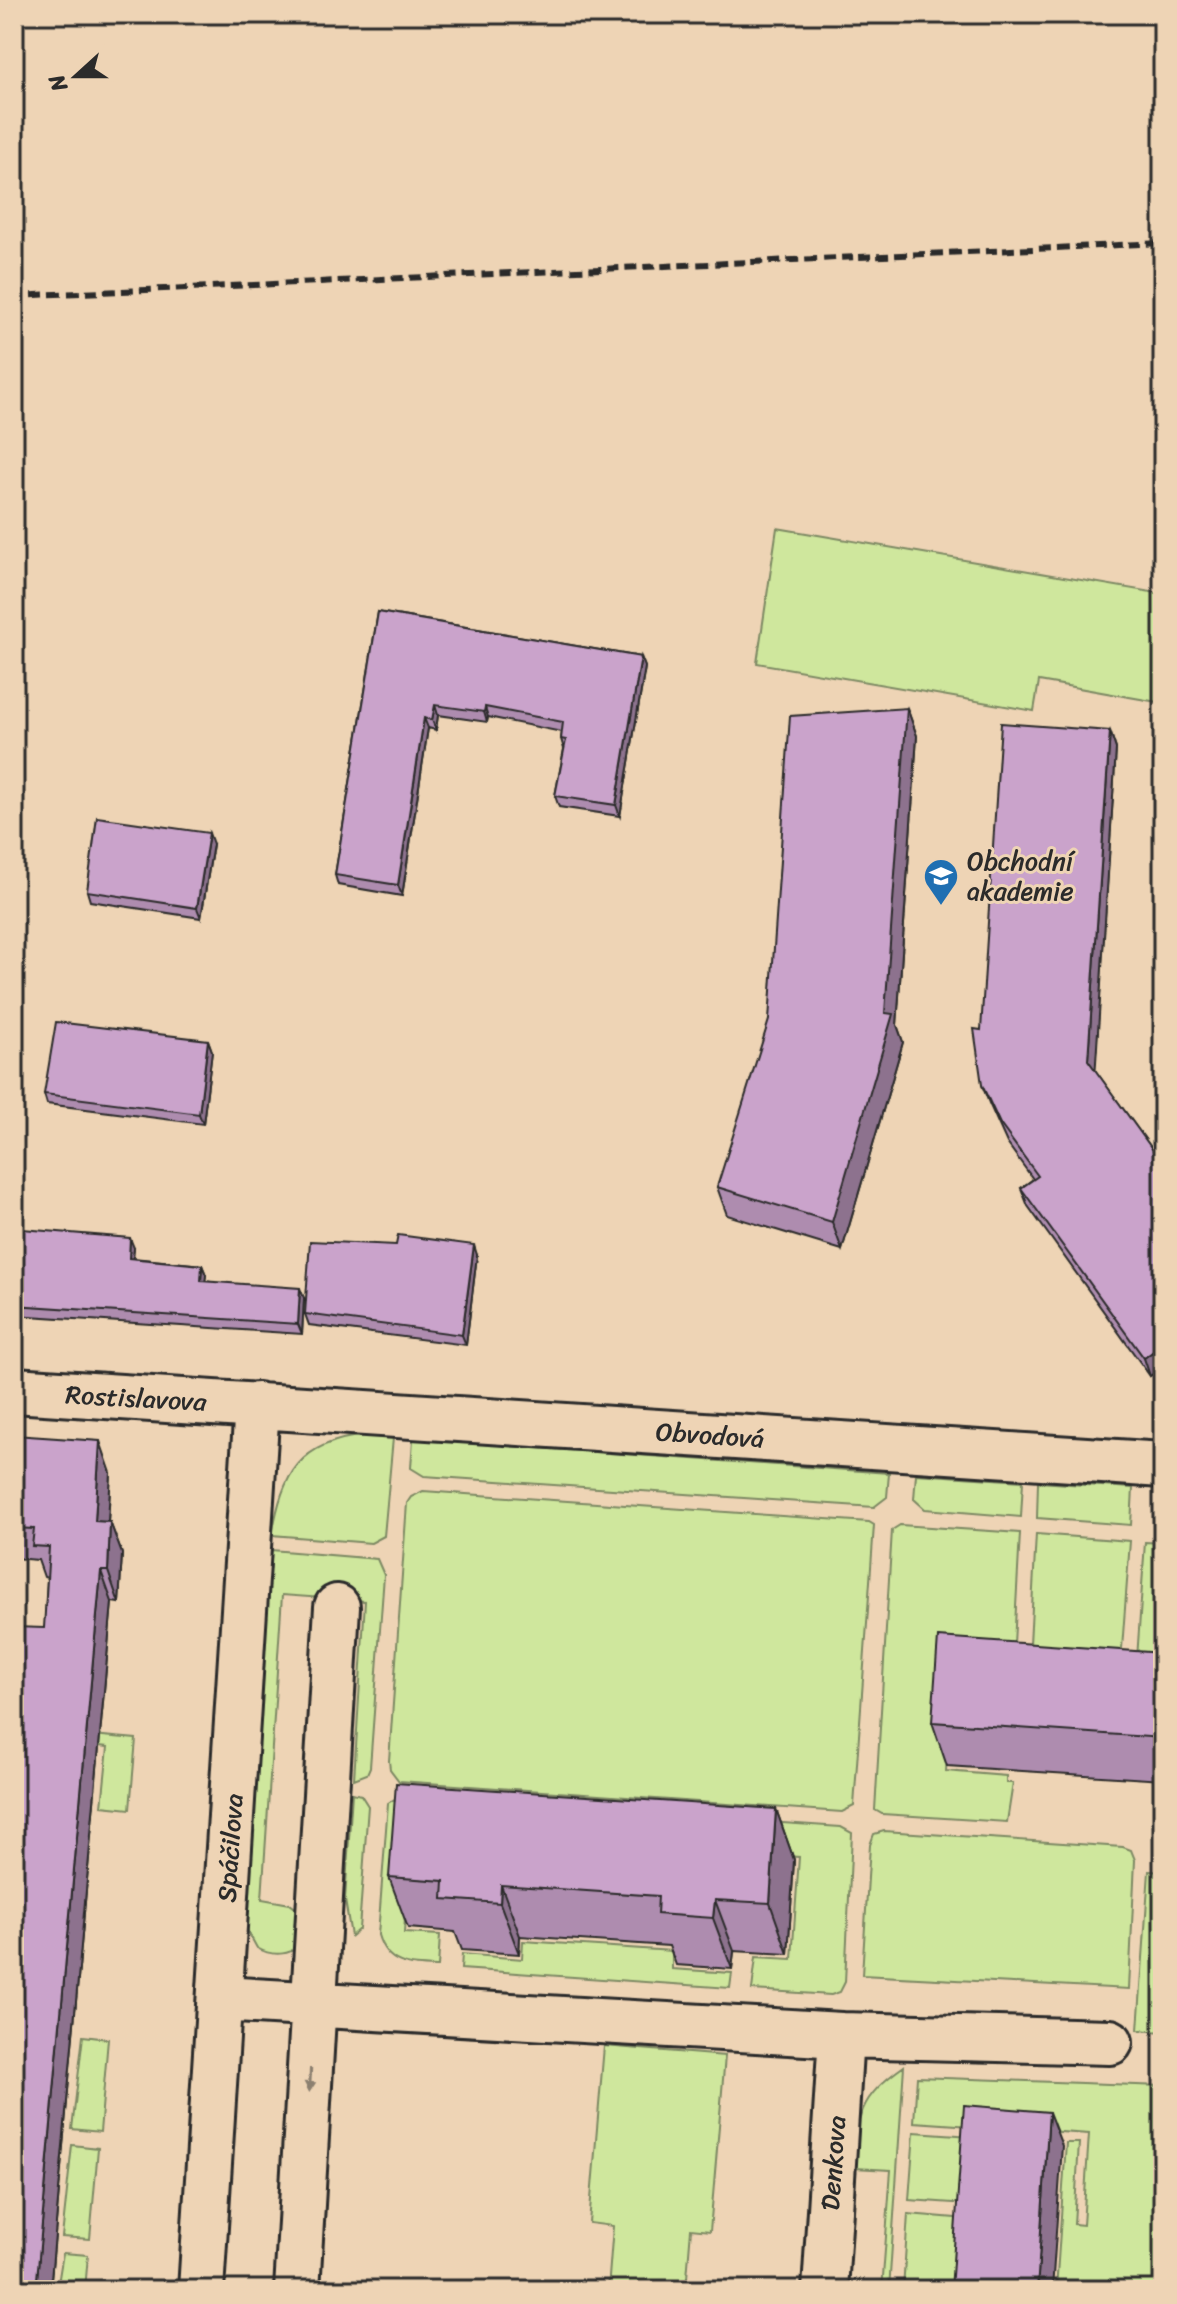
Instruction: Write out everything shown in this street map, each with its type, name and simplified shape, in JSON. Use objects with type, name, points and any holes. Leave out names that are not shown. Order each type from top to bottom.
[{"type":"street","name":"Rostislavova","points":[[14,1390],[257,1405]]},
{"type":"street","name":"Obvodová","points":[[257,1405],[1163,1465]]},
{"type":"street","name":"Spáčilova","points":[[201,2290],[257,1405]]},
{"type":"street","points":[[297,2290],[337,1607]]},
{"type":"street","points":[[220,1999],[315,2002],[841,2035],[1110,2042]]},
{"type":"street","name":"Denkova","points":[[825,2290],[841,2035]]},
{"type":"green space","points":[[777,528],[1163,594],[1163,703],[1039,681],[1034,711],[757,663]]},
{"type":"green space","points":[[366,1435],[393,1438],[384,1536],[371,1543],[272,1535],[282,1494],[298,1464],[325,1445]]},
{"type":"green space","points":[[413,1439],[889,1473],[887,1497],[874,1507],[424,1476],[411,1468]]},
{"type":"green space","points":[[916,1474],[1023,1481],[1021,1517],[925,1509],[914,1499]]},
{"type":"green space","points":[[1038,1482],[1133,1488],[1131,1525],[1037,1518]]},
{"type":"green space","points":[[423,1491],[869,1522],[874,1525],[854,1806],[842,1812],[399,1781],[390,1769],[389,1761],[407,1503]]},
{"type":"green space","points":[[900,1525],[1020,1533],[1012,1681],[952,1678],[946,1771],[1006,1776],[1006,1783],[1013,1783],[1007,1822],[882,1814],[875,1810],[892,1530]]},
{"type":"green space","points":[[1036,1534],[1130,1541],[1119,1689],[1028,1681]]},
{"type":"green space","points":[[1145,1542],[1163,1543],[1163,1692],[1135,1688]]},
{"type":"green space","points":[[271,1550],[377,1559],[384,1575],[370,1767],[367,1774],[354,1779],[365,1601],[282,1595],[262,1899],[290,1904],[299,1911],[301,1934],[299,1944],[294,1949],[276,1954],[257,1948],[246,1928]]},
{"type":"green space","points":[[14,1728],[136,1739],[130,1809],[102,1806],[108,1747],[14,1738]]},
{"type":"green space","points":[[352,1793],[361,1795],[368,1806],[359,1929],[351,1936],[345,1900]]},
{"type":"green space","points":[[398,1797],[411,1830],[404,1933],[440,1935],[438,1967],[401,1962],[387,1953],[378,1935],[388,1803]]},
{"type":"green space","points":[[711,1818],[841,1827],[852,1833],[845,1982],[840,1992],[831,1995],[752,1990],[756,1957],[792,1959],[799,1857],[709,1851]]},
{"type":"green space","points":[[884,1831],[1131,1850],[1135,1860],[1129,1989],[862,1975],[870,1845],[874,1834]]},
{"type":"green space","points":[[1149,1871],[1163,1872],[1163,2032],[1138,2030]]},
{"type":"green space","points":[[523,1941],[672,1951],[672,1969],[732,1973],[730,1988],[461,1969],[462,1954],[522,1959]]},
{"type":"green space","points":[[83,2036],[108,2039],[100,2132],[72,2129]]},
{"type":"green space","points":[[604,2046],[725,2056],[710,2231],[691,2229],[686,2290],[608,2290],[613,2226],[589,2223]]},
{"type":"green space","points":[[904,2066],[889,2290],[882,2290],[891,2170],[854,2168],[855,2149],[859,2120],[869,2098]]},
{"type":"green space","points":[[917,2077],[1163,2086],[1163,2290],[1056,2290],[1066,2143],[1079,2143],[1074,2224],[1083,2225],[1089,2134],[914,2122]]},
{"type":"green space","points":[[914,2132],[972,2136],[968,2204],[909,2200]]},
{"type":"green space","points":[[72,2145],[98,2148],[90,2239],[62,2237]]},
{"type":"green space","points":[[908,2214],[967,2219],[962,2290],[903,2290]]},
{"type":"green space","points":[[63,2253],[88,2255],[85,2290],[57,2290]]},
{"type":"building","points":[[378,612],[641,657],[616,805],[555,796],[566,740],[561,739],[563,722],[485,707],[484,712],[435,705],[432,720],[424,718],[398,885],[335,875]]},
{"type":"building","points":[[907,708],[885,1013],[893,1014],[832,1222],[717,1187],[769,1020],[790,716]]},
{"type":"building","points":[[1001,723],[1110,731],[1088,1060],[1163,1164],[1163,1344],[1144,1358],[1021,1188],[1038,1176],[1000,1124],[982,1085],[974,1029],[981,1030]]},
{"type":"building","points":[[97,817],[209,833],[197,908],[87,891]]},
{"type":"building","points":[[56,1022],[208,1040],[199,1114],[44,1094]]},
{"type":"building","points":[[22,1229],[130,1238],[129,1258],[202,1265],[201,1281],[300,1288],[298,1324],[14,1305],[14,1236],[21,1237]]},
{"type":"building","points":[[398,1235],[474,1245],[462,1335],[305,1314],[310,1241],[396,1245]]},
{"type":"building","points":[[14,1435],[100,1441],[95,1521],[110,1522],[108,1571],[101,1571],[36,2290],[14,2290],[14,1627],[44,1628],[49,1547],[32,1546],[34,1529],[14,1528]]},
{"type":"building","points":[[938,1637],[1163,1653],[1163,1738],[932,1722]]},
{"type":"building","points":[[396,1783],[776,1809],[770,1903],[715,1900],[713,1918],[657,1914],[658,1896],[501,1885],[500,1903],[443,1899],[444,1881],[389,1877]]},
{"type":"building","points":[[964,2105],[1049,2112],[1037,2290],[951,2290]]},
{"type":"railway","points":[[14,296],[1163,243]]},
{"type":"place","name":"Obchodní akademie","points":[[941,907]]}]
